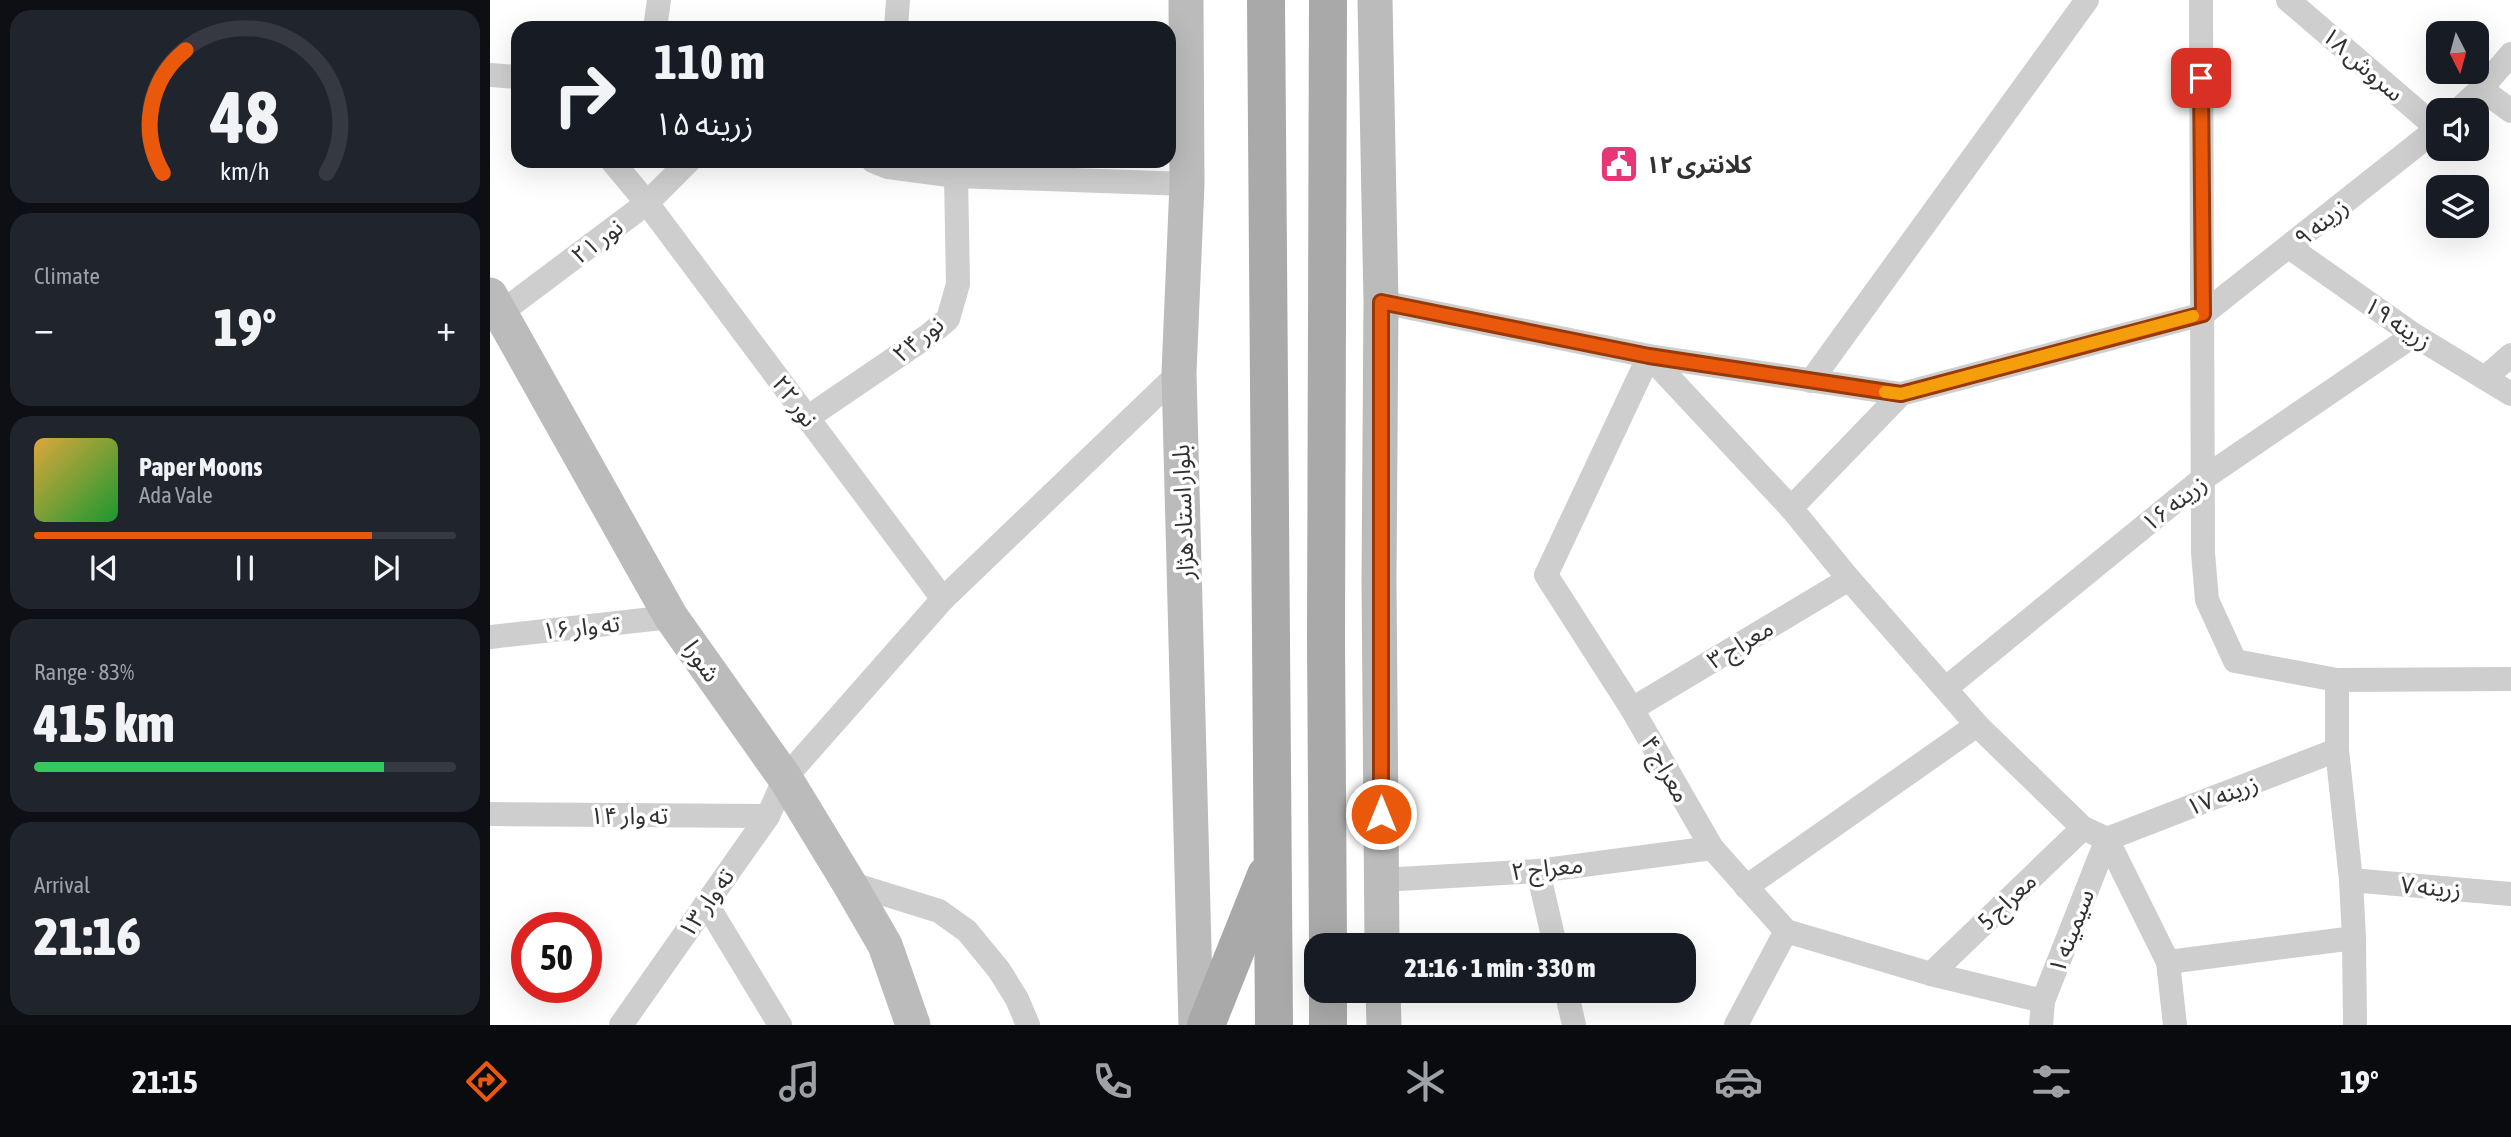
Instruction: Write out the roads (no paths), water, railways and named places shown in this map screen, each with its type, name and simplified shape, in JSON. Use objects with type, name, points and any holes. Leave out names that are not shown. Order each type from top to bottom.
[{"type":"main road","name":"بلوار استاد هژار","points":[[1186,0],[1186,184],[1179,373],[1196,1025]]},
{"type":"main road","points":[[1266,0],[1274,1025]]},
{"type":"main road","points":[[1328,0],[1328,933]]},
{"type":"main road","points":[[1375,0],[1381,302],[1382,933]]},
{"type":"main road","name":"شورا","points":[[495,305],[671,617],[785,778],[849,883],[884,945],[913,1025]]},
{"type":"main road","points":[[1206,1025],[1273,857]]},
{"type":"main road","points":[[1328,1003],[1328,1025]]},
{"type":"main road","points":[[1383,1003],[1384,1025]]},
{"type":"street","points":[[656,21],[659,0]]},
{"type":"street","points":[[896,21],[898,0]]},
{"type":"street","points":[[1811,381],[2087,0]]},
{"type":"street","points":[[2200,0],[2203,314],[2201,480],[2207,600],[2235,661],[2337,680],[2511,679]]},
{"type":"street","name":"سروش ۱۸","points":[[2288,0],[2426,119]]},
{"type":"street","points":[[2471,98],[2511,54]]},
{"type":"street","points":[[490,75],[511,76]]},
{"type":"street","points":[[2481,89],[2511,111]]},
{"type":"street","name":"زرینه ۹","points":[[2203,314],[2426,137]]},
{"type":"street","name":"نور ۲۲","points":[[618,168],[647,203],[943,599]]},
{"type":"street","name":"نور ۲۱","points":[[495,305],[647,203],[682,168]]},
{"type":"street","points":[[911,168],[956,176],[1186,184]]},
{"type":"street","name":"نور ۲۴","points":[[807,418],[929,335],[948,319],[958,284],[956,176]]},
{"type":"street","name":"زرینه ۱۹","points":[[2289,247],[2414,335],[2511,394]]},
{"type":"street","points":[[1381,302],[1649,356],[1901,394],[2203,314]]},
{"type":"street","name":"زرینه ۱۶","points":[[1946,688],[2201,480],[2414,335]]},
{"type":"street","points":[[2485,378],[2511,355]]},
{"type":"street","points":[[1649,356],[1791,508],[1849,579],[1977,725],[2084,828],[2107,839],[2168,962],[2175,1025]]},
{"type":"street","name":"معراج ۴","points":[[1649,356],[1546,575],[1632,709],[1712,848],[1786,931]]},
{"type":"street","name":"ته وار ۱۳","points":[[621,1025],[768,816],[785,778],[943,599],[1179,373]]},
{"type":"street","points":[[1791,508],[1901,394]]},
{"type":"street","name":"معراج ۳","points":[[1632,709],[1849,579]]},
{"type":"street","name":"ته وار ۱۶","points":[[490,637],[671,617]]},
{"type":"street","points":[[2337,680],[2337,750],[2351,880],[2355,1025]]},
{"type":"street","points":[[1746,887],[1977,725]]},
{"type":"street","name":"زرینه ۱۷","points":[[2107,839],[2337,750]]},
{"type":"street","name":"ته وار ۱۴","points":[[490,814],[768,816]]},
{"type":"street","name":"معراج 5","points":[[1931,974],[2084,828]]},
{"type":"street","name":"سیمینه ۱","points":[[2043,1013],[2107,839]]},
{"type":"street","name":"معراج ۲","points":[[1381,880],[1538,871],[1712,848]]},
{"type":"street","points":[[1538,871],[1552,933]]},
{"type":"street","name":"زرینه ۷","points":[[2351,880],[2511,894]]},
{"type":"street","points":[[849,883],[939,911],[967,931],[999,970],[1017,999],[1028,1025]]},
{"type":"street","points":[[706,903],[780,1025]]},
{"type":"street","points":[[1737,1025],[1786,931],[1931,974],[2043,1013]]},
{"type":"street","points":[[2168,962],[2354,938]]},
{"type":"street","points":[[1569,1003],[1574,1025]]},
{"type":"place","name":"کلانتری ۱۲","points":[[1619,164]]}]
